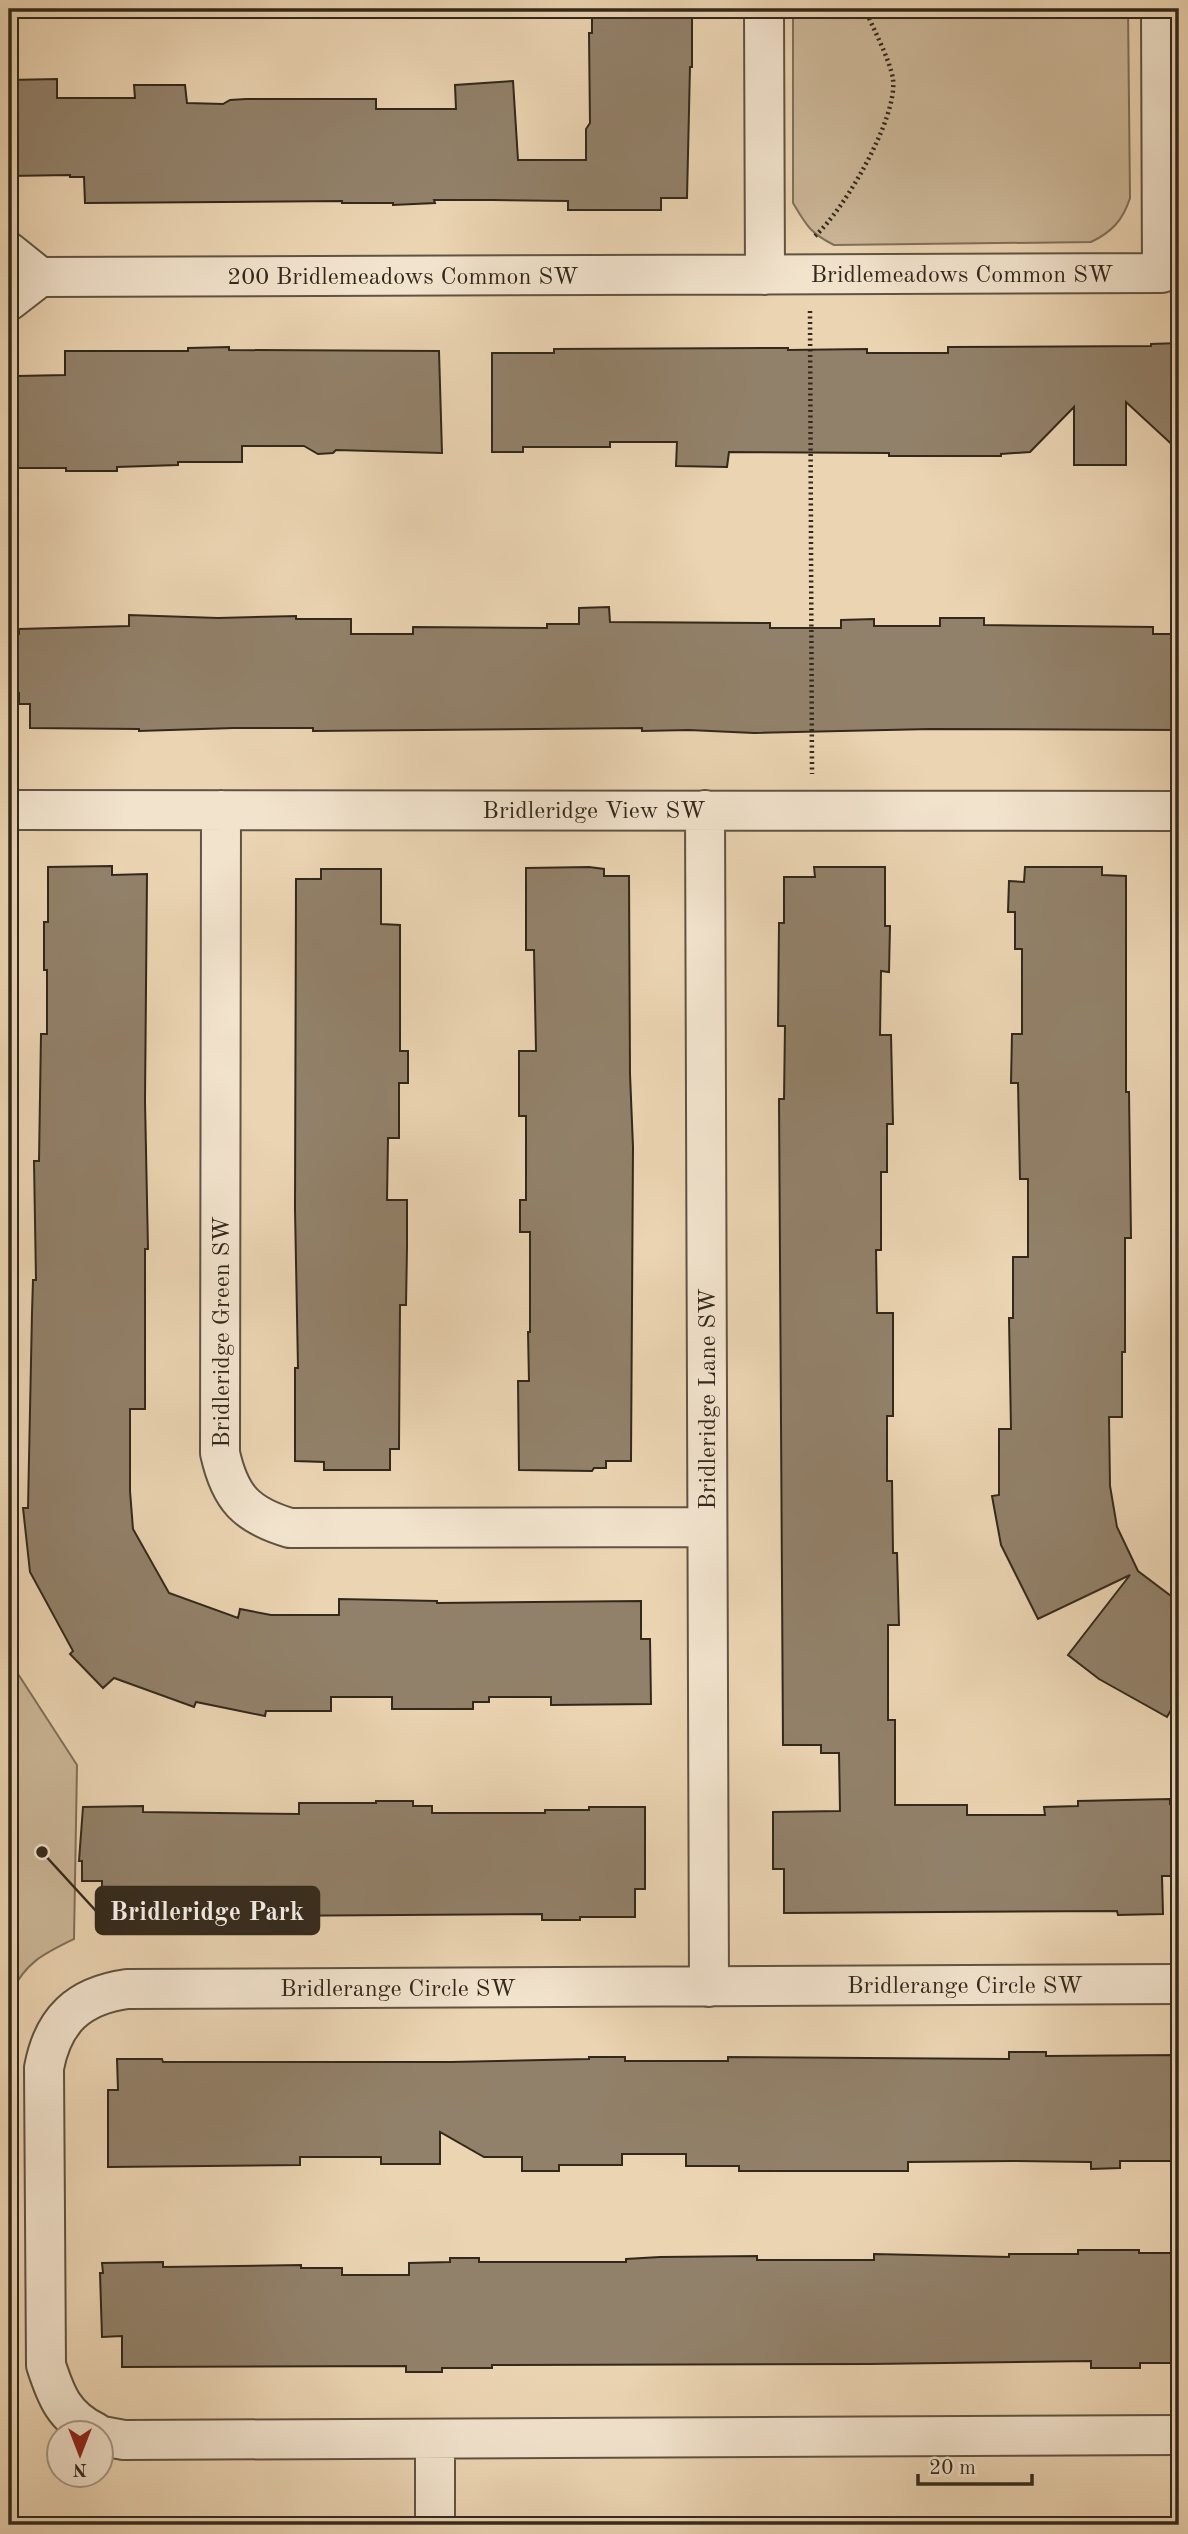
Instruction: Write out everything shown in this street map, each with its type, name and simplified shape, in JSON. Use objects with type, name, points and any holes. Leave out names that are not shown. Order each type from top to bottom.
[{"type":"street","points":[[764,9],[765,275]]},
{"type":"street","name":"Bridlemeadows Common SW","points":[[765,275],[1171,273],[1161,9]]},
{"type":"street","points":[[9,252],[40,277],[9,301]]},
{"type":"street","name":"200 Bridlemeadows Common SW","points":[[40,277],[765,275]]},
{"type":"street","name":"Bridleridge View SW","points":[[9,810],[1179,811]]},
{"type":"street","name":"Bridleridge Green SW","points":[[221,810],[220,1453],[226,1478],[234,1494],[266,1521],[290,1528],[706,1527]]},
{"type":"street","name":"Bridleridge Lane SW","points":[[705,810],[709,1987]]},
{"type":"street","name":"Bridlerange Circle SW","points":[[72,2418],[53,2389],[46,2365],[44,2068],[52,2038],[66,2017],[85,2000],[127,1989],[1179,1984]]},
{"type":"street","points":[[116,2439],[1179,2435]]},
{"type":"street","points":[[435,2439],[435,2525]]},
{"type":"path","points":[[815,236],[846,200],[865,169],[892,100],[892,79],[865,9]]},
{"type":"path","points":[[810,299],[812,810]]},
{"type":"shaded area","points":[[793,9],[1128,9],[1130,198],[1124,213],[1111,229],[1091,242],[834,245],[819,236],[805,223],[793,203]]},
{"type":"shaded area","points":[[9,1660],[77,1765],[74,1939],[53,1949],[29,1966],[10,1994],[9,2168]]},
{"type":"building","points":[[592,9],[692,9],[687,198],[661,198],[661,210],[568,210],[568,201],[492,200],[434,200],[435,203],[393,205],[342,201],[85,203],[84,177],[9,176],[9,80],[57,79],[57,98],[135,98],[134,85],[185,85],[187,103],[223,104],[230,100],[246,99],[376,99],[376,109],[456,109],[455,85],[513,81],[518,160],[586,160],[586,129],[590,123],[589,33],[592,33]]},
{"type":"building","points":[[1179,343],[1179,451],[1126,402],[1126,465],[1074,465],[1074,407],[1030,452],[1001,456],[729,452],[727,467],[676,466],[677,442],[610,442],[610,447],[523,447],[523,452],[492,452],[492,353],[554,353],[554,349],[788,348],[867,349],[867,353],[948,353],[948,347],[1151,346]]},
{"type":"building","points":[[229,347],[229,350],[439,351],[442,453],[336,450],[333,453],[318,454],[304,446],[242,446],[242,462],[178,462],[178,465],[117,467],[117,471],[9,468],[9,405],[18,404],[18,376],[65,375],[65,351],[188,351],[188,348]]},
{"type":"building","points":[[609,607],[610,622],[770,623],[770,628],[841,628],[841,620],[874,619],[874,626],[940,626],[940,618],[984,618],[984,625],[1153,627],[1153,634],[1179,634],[1179,730],[931,729],[754,733],[642,731],[642,728],[313,731],[313,728],[234,728],[139,731],[30,728],[30,704],[19,704],[19,693],[9,693],[9,634],[19,634],[19,629],[129,626],[129,615],[218,618],[296,616],[296,619],[351,619],[351,634],[413,634],[413,627],[547,628],[547,624],[579,624],[579,608]]},
{"type":"building","points":[[112,866],[112,875],[147,874],[145,1101],[148,1249],[145,1249],[145,1409],[130,1409],[130,1491],[133,1529],[169,1593],[238,1618],[240,1609],[271,1615],[339,1615],[339,1599],[437,1603],[641,1601],[641,1639],[650,1639],[651,1704],[551,1705],[551,1697],[489,1697],[489,1702],[473,1702],[473,1709],[392,1709],[392,1697],[331,1697],[331,1711],[266,1711],[265,1716],[196,1702],[194,1707],[114,1678],[103,1688],[70,1654],[73,1651],[30,1572],[23,1508],[28,1508],[33,1280],[36,1280],[34,1161],[39,1161],[41,1034],[47,1034],[44,922],[48,922],[48,867]]},
{"type":"building","points":[[814,867],[885,867],[885,926],[890,926],[889,972],[881,971],[880,1035],[891,1035],[893,1124],[887,1124],[887,1172],[881,1172],[881,1250],[876,1250],[877,1313],[893,1313],[893,1416],[887,1416],[887,1481],[892,1481],[893,1553],[897,1553],[899,1625],[888,1625],[888,1720],[895,1720],[895,1805],[967,1805],[967,1815],[1045,1815],[1044,1807],[1078,1806],[1078,1801],[1170,1799],[1173,1876],[1162,1876],[1163,1914],[1118,1915],[1117,1911],[784,1913],[784,1869],[773,1869],[773,1812],[840,1811],[839,1753],[821,1753],[821,1745],[783,1745],[779,1099],[784,1099],[785,1026],[778,1026],[779,923],[784,923],[784,877],[815,877]]},
{"type":"building","points":[[1025,867],[1102,867],[1102,875],[1126,876],[1126,1092],[1129,1092],[1131,1238],[1125,1238],[1122,1417],[1109,1417],[1110,1486],[1117,1527],[1138,1571],[1179,1602],[1179,1696],[1167,1717],[1099,1679],[1068,1655],[1130,1575],[1038,1619],[1001,1545],[992,1496],[999,1495],[999,1429],[1011,1429],[1009,1318],[1013,1318],[1013,1257],[1028,1257],[1028,1179],[1020,1179],[1018,1083],[1011,1083],[1012,1034],[1022,1034],[1022,949],[1015,949],[1015,912],[1008,912],[1009,881],[1024,882]]},
{"type":"building","points":[[526,868],[604,869],[604,876],[629,876],[633,1147],[631,1461],[606,1461],[606,1468],[594,1468],[592,1471],[519,1470],[518,1381],[529,1381],[530,1232],[520,1232],[520,1200],[526,1200],[526,1116],[519,1116],[519,1051],[536,1051],[534,950],[526,950]]},
{"type":"building","points":[[321,869],[381,869],[381,924],[400,925],[400,1051],[408,1051],[408,1083],[399,1083],[399,1138],[388,1138],[387,1200],[407,1200],[406,1305],[400,1305],[399,1449],[390,1449],[390,1470],[324,1470],[324,1462],[295,1461],[295,1368],[298,1368],[295,1209],[296,879],[321,879]]},
{"type":"building","points":[[413,1801],[413,1806],[432,1806],[432,1813],[545,1813],[545,1810],[589,1810],[589,1807],[645,1807],[645,1889],[635,1889],[635,1917],[542,1920],[542,1914],[153,1914],[153,1910],[102,1910],[102,1881],[82,1881],[82,1861],[79,1861],[83,1807],[143,1806],[143,1812],[299,1814],[299,1803]]},
{"type":"building","points":[[1009,2052],[1046,2052],[1046,2056],[1179,2055],[1179,2161],[1120,2161],[1120,2168],[1091,2169],[1091,2162],[1013,2161],[908,2162],[908,2171],[739,2171],[739,2166],[686,2166],[686,2154],[622,2154],[622,2165],[559,2165],[559,2171],[522,2171],[522,2157],[484,2157],[440,2132],[440,2164],[381,2164],[381,2157],[300,2157],[300,2165],[108,2167],[108,2090],[118,2090],[117,2059],[162,2059],[163,2062],[451,2062],[589,2057],[625,2057],[625,2061],[728,2061],[728,2057],[1009,2059]]},
{"type":"building","points":[[1078,2250],[1179,2253],[1179,2363],[1140,2363],[1140,2368],[1091,2368],[1091,2361],[492,2365],[492,2368],[442,2368],[442,2372],[406,2372],[406,2366],[122,2367],[122,2336],[102,2337],[102,2263],[163,2262],[163,2267],[301,2265],[301,2268],[342,2268],[342,2275],[409,2275],[409,2263],[450,2262],[450,2258],[479,2258],[479,2262],[626,2262],[626,2259],[660,2257],[757,2256],[757,2260],[874,2260],[874,2254],[1009,2257],[1009,2254],[1078,2254]]},
{"type":"place","name":"Bridleridge Park","points":[[42,1852]]}]
